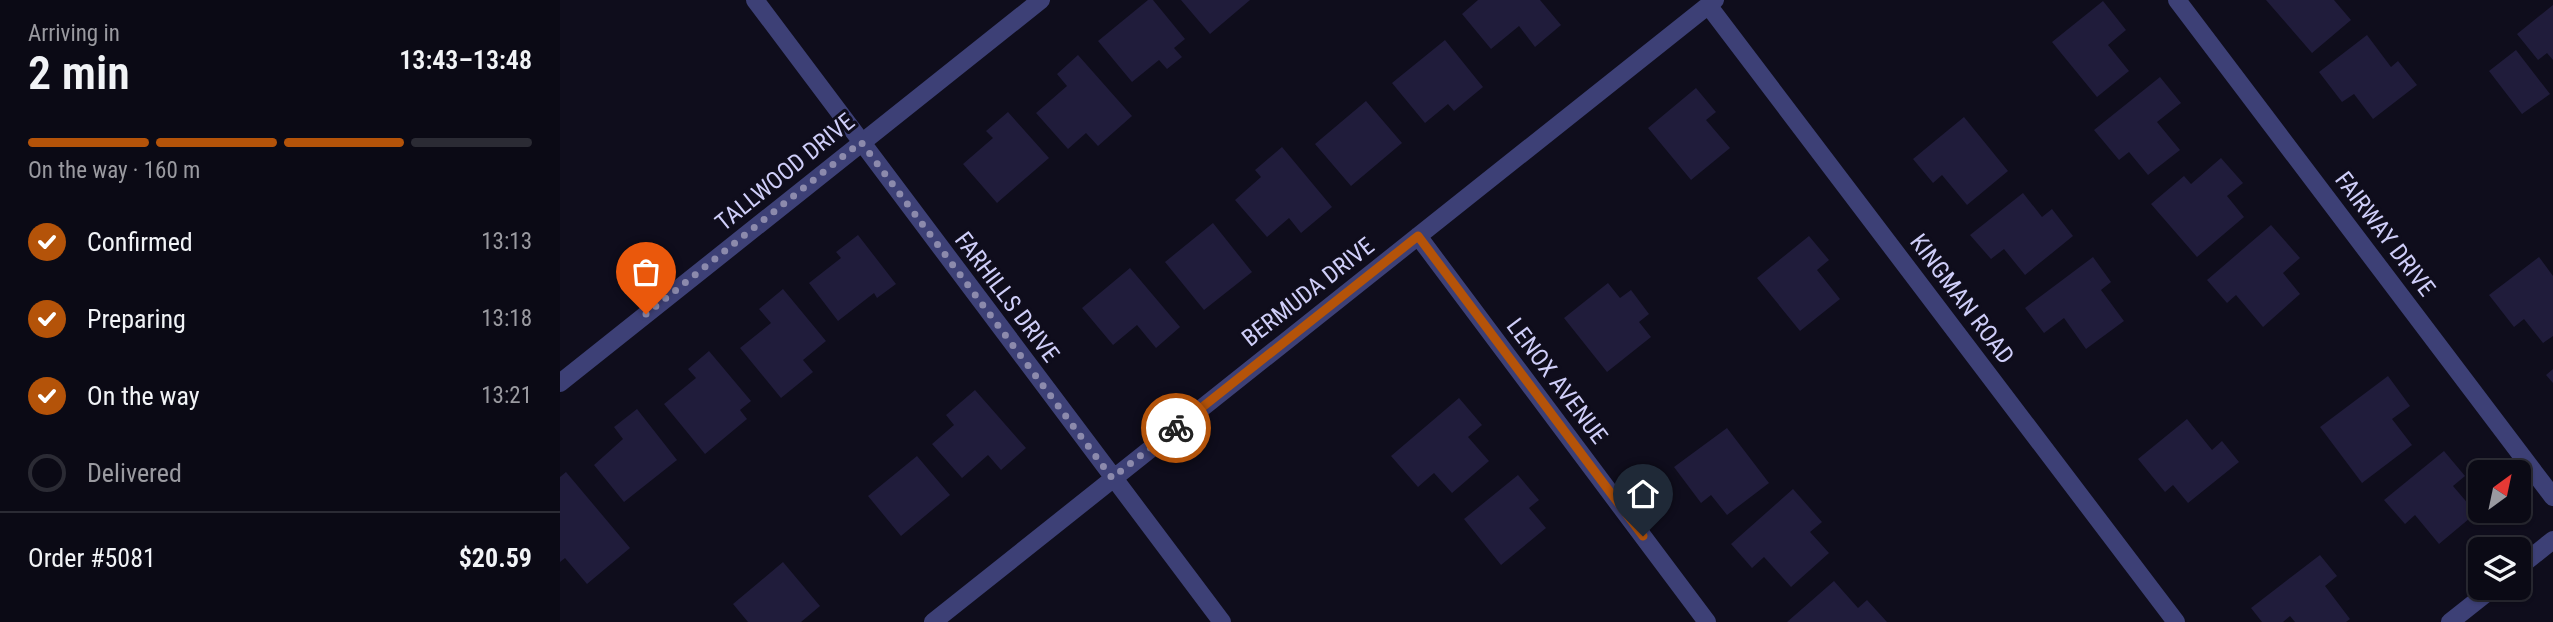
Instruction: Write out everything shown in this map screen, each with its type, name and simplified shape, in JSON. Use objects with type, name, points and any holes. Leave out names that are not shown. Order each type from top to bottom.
[{"type":"street","name":"FARHILLS DRIVE","points":[[755,0],[1222,622]]},
{"type":"street","name":"TALLWOOD DRIVE","points":[[560,383],[1041,0]]},
{"type":"street","name":"FAIRWAY DRIVE","points":[[2177,0],[2553,497]]},
{"type":"street","name":"BERMUDA DRIVE","points":[[933,622],[1712,3]]},
{"type":"street","name":"KINGMAN ROAD","points":[[1712,3],[2176,622]]},
{"type":"street","name":"LENOX AVENUE","points":[[1418,236],[1707,622]]},
{"type":"street","points":[[2531,558],[2553,540]]},
{"type":"street","points":[[2451,622],[2478,600]]},
{"type":"building","points":[[1148,0],[1153,0],[1185,39],[1174,48],[1182,57],[1167,69],[1159,60],[1132,82],[1098,41]]},
{"type":"building","points":[[1181,0],[1250,0],[1210,34]]},
{"type":"building","points":[[1478,0],[1540,0],[1561,25],[1535,47],[1519,26],[1491,49],[1462,14]]},
{"type":"building","points":[[2266,0],[2334,0],[2351,20],[2312,53]]},
{"type":"building","points":[[2103,1],[2126,30],[2108,45],[2129,71],[2097,97],[2052,42]]},
{"type":"building","points":[[2553,5],[2553,60],[2547,53],[2538,60],[2517,34]]},
{"type":"building","points":[[2367,35],[2391,67],[2398,61],[2417,85],[2373,119],[2354,94],[2342,102],[2319,72]]},
{"type":"building","points":[[1445,40],[1483,87],[1454,111],[1448,104],[1425,123],[1392,83]]},
{"type":"building","points":[[2516,50],[2550,94],[2522,114],[2489,71]]},
{"type":"building","points":[[1078,55],[1132,116],[1098,146],[1086,133],[1068,149],[1036,113],[1067,86],[1057,74]]},
{"type":"building","points":[[2160,77],[2181,103],[2157,122],[2180,150],[2148,175],[2129,152],[2119,160],[2094,130]]},
{"type":"building","points":[[1696,88],[1716,112],[1706,120],[1730,148],[1691,180],[1648,128]]},
{"type":"building","points":[[1366,101],[1402,143],[1351,186],[1315,144]]},
{"type":"building","points":[[1008,112],[1049,158],[997,203],[963,164],[993,138],[986,131]]},
{"type":"building","points":[[1964,117],[2008,171],[1967,205],[1942,175],[1933,183],[1913,159]]},
{"type":"building","points":[[1282,147],[1332,207],[1301,233],[1289,218],[1267,237],[1235,200],[1261,177],[1255,170]]},
{"type":"building","points":[[2221,158],[2243,183],[2227,196],[2244,217],[2197,257],[2151,204],[2184,176],[2191,184]]},
{"type":"building","points":[[2023,193],[2042,217],[2052,209],[2073,236],[2025,275],[2004,249],[1991,259],[1970,235]]},
{"type":"building","points":[[1213,223],[1252,272],[1204,310],[1165,262]]},
{"type":"building","points":[[2271,225],[2300,258],[2283,273],[2300,294],[2263,327],[2236,295],[2227,303],[2207,280]]},
{"type":"building","points":[[858,235],[896,284],[877,298],[874,293],[838,321],[809,283],[841,258],[836,252]]},
{"type":"building","points":[[1809,236],[1829,260],[1817,270],[1840,299],[1800,331],[1757,278]]},
{"type":"building","points":[[2093,257],[2111,282],[2101,290],[2124,321],[2086,349],[2064,318],[2044,333],[2025,308]]},
{"type":"building","points":[[2539,257],[2553,276],[2553,336],[2543,343],[2524,319],[2514,327],[2489,295]]},
{"type":"building","points":[[1130,268],[1180,327],[1156,348],[1137,325],[1113,345],[1082,308]]},
{"type":"building","points":[[1608,283],[1620,298],[1631,290],[1649,314],[1639,322],[1651,337],[1607,372],[1564,318]]},
{"type":"building","points":[[783,289],[826,341],[803,360],[813,372],[781,398],[740,348],[771,323],[759,309]]},
{"type":"building","points":[[709,351],[751,401],[740,410],[747,419],[705,454],[664,404],[696,378],[688,369]]},
{"type":"building","points":[[2553,369],[2553,383],[2546,375]]},
{"type":"building","points":[[2388,376],[2410,406],[2392,419],[2412,445],[2362,483],[2320,427]]},
{"type":"building","points":[[975,390],[1026,448],[1001,470],[988,455],[962,478],[932,444],[954,425],[946,415]]},
{"type":"building","points":[[1459,398],[1482,425],[1468,437],[1489,461],[1452,493],[1434,473],[1418,487],[1391,456]]},
{"type":"building","points":[[637,409],[677,460],[624,502],[594,465],[623,439],[614,427]]},
{"type":"building","points":[[2187,419],[2212,450],[2222,441],[2239,462],[2188,503],[2173,485],[2165,492],[2138,459]]},
{"type":"building","points":[[1727,428],[1769,483],[1727,515],[1711,495],[1701,503],[1674,467]]},
{"type":"building","points":[[2444,451],[2465,476],[2453,486],[2468,504],[2468,520],[2439,544],[2415,515],[2405,524],[2384,500]]},
{"type":"building","points":[[917,456],[950,495],[901,536],[868,496]]},
{"type":"building","points":[[566,472],[630,548],[587,584],[565,558],[560,562],[560,477]]},
{"type":"building","points":[[1518,475],[1539,500],[1529,508],[1546,528],[1501,565],[1464,519]]},
{"type":"building","points":[[1793,489],[1822,522],[1810,532],[1829,553],[1791,587],[1764,557],[1752,568],[1731,544]]},
{"type":"building","points":[[2320,555],[2337,576],[2325,586],[2350,619],[2346,622],[2295,622],[2290,616],[2283,622],[2262,622],[2251,608]]},
{"type":"building","points":[[783,562],[820,606],[801,622],[748,622],[733,604]]},
{"type":"building","points":[[1834,581],[1858,608],[1867,600],[1887,622],[1787,622]]},
{"type":"way so far","points":[[646,314],[861,142],[1112,478],[1176,428]]},
{"type":"route","points":[[1176,428],[1418,236],[1643,536]]}]
